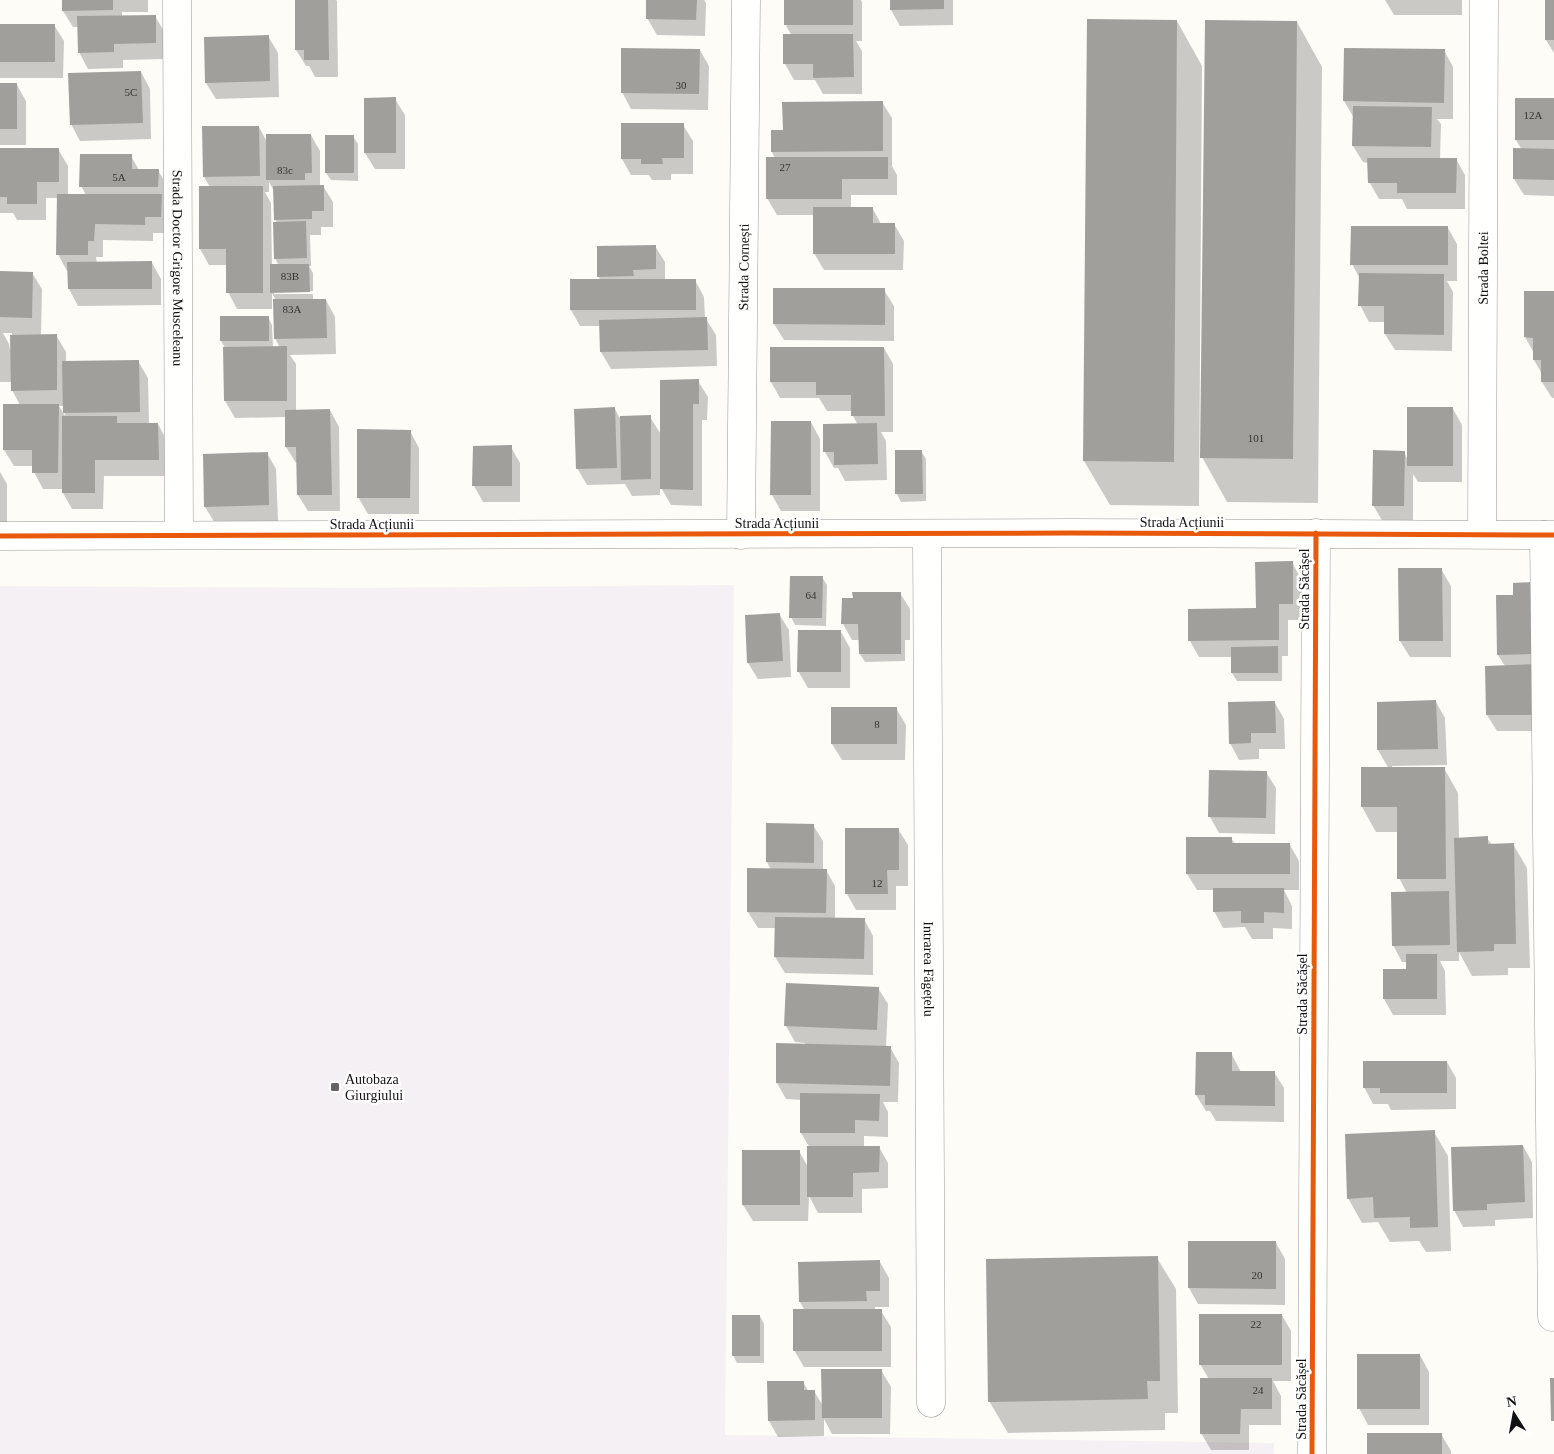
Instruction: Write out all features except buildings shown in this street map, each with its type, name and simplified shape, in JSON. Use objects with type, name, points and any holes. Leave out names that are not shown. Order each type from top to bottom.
[{"type":"street","name":"Strada Doctor Grigore Musceleanu","points":[[177,0],[180,535]]},
{"type":"street","name":"Strada Cornești","points":[[741,535],[746,0]]},
{"type":"street","name":"Strada Boltei","points":[[1482,534],[1484,0]]},
{"type":"street","name":"Strada Săcășel","points":[[1312,1454],[1316,533]]},
{"type":"street","name":"Intrarea Făgețelu","points":[[927,534],[931,1403]]},
{"type":"street","name":"Strada Acțiunii","points":[[0,536],[1549,534]]},
{"type":"street","points":[[1549,534],[1552,1317]]},
{"type":"shaded area","points":[[734,585],[725,1435],[1274,1443],[1274,1454],[0,1454],[0,586],[365,588]]},
{"type":"cycle path","points":[[0,536],[1071,533],[1554,535]]},
{"type":"cycle path","points":[[1312,1454],[1316,533]]},
{"type":"place","name":"Autobaza Giurgiului","points":[[335,1087]]}]
